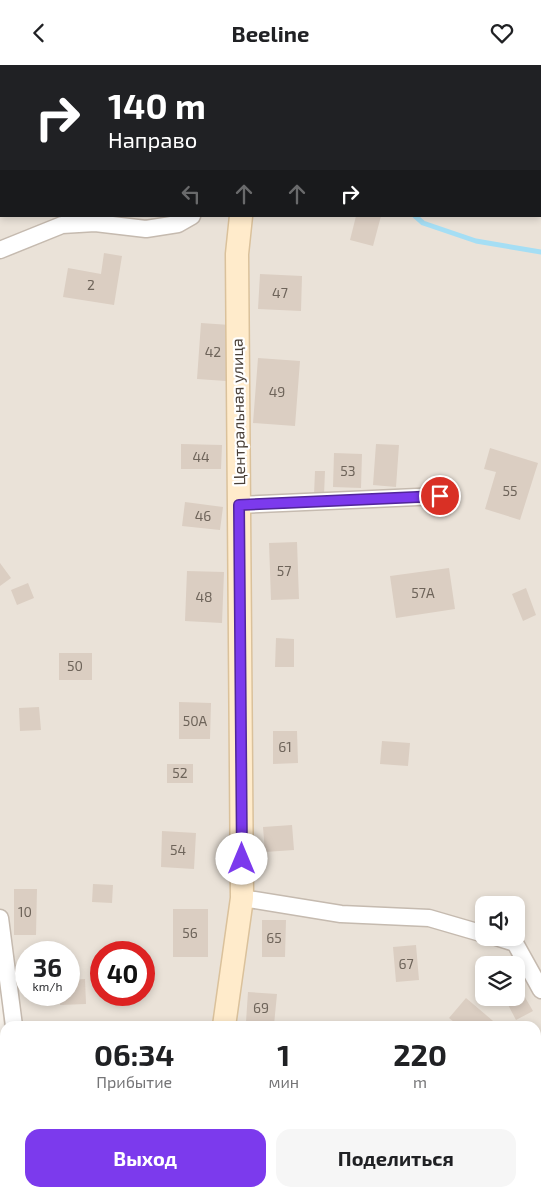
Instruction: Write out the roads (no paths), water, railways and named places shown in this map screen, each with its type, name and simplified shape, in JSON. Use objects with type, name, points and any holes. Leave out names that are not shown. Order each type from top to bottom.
[{"type":"street","points":[[0,249],[62,225],[95,223],[146,229],[178,224],[190,217]]},
{"type":"street","name":"Центральная улица","points":[[225,1021],[242,898],[237,254],[241,217]]},
{"type":"street","points":[[239,505],[440,496]]},
{"type":"street","points":[[242,898],[341,914],[429,918],[475,931]]},
{"type":"street","points":[[0,918],[13,1021]]},
{"type":"street","points":[[517,946],[541,990]]},
{"type":"waterway","points":[[416,217],[423,223],[476,241],[541,252]]}]
